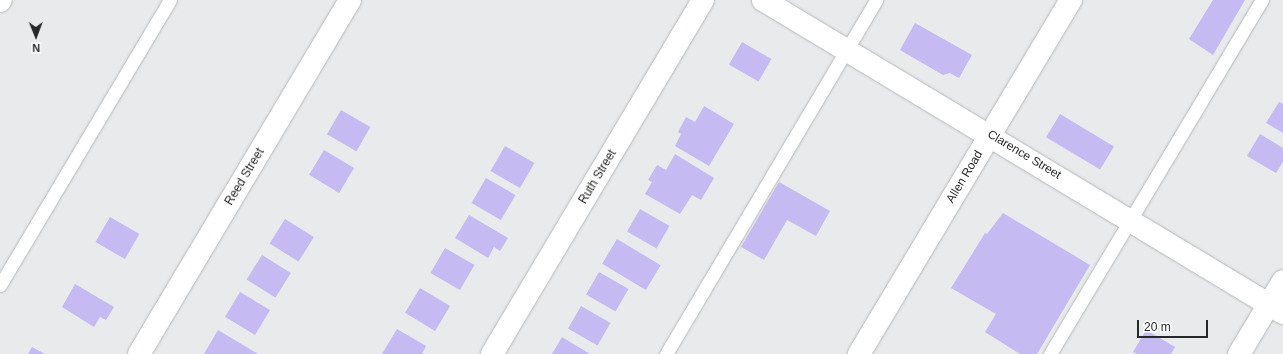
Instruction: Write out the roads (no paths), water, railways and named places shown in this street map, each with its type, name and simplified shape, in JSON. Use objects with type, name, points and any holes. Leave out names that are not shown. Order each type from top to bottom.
[{"type":"street","name":"Reed Street","points":[[139,354],[350,0]]},
{"type":"street","name":"Ruth Street","points":[[492,354],[703,0]]},
{"type":"street","name":"Clarence Street","points":[[763,0],[847,49],[1276,308]]},
{"type":"street","name":"Allen Road","points":[[859,354],[1071,0]]},
{"type":"street","points":[[1239,354],[1276,308],[1283,281]]},
{"type":"lane","points":[[0,285],[170,0]]},
{"type":"lane","points":[[666,354],[876,0]]},
{"type":"lane","points":[[1050,354],[1262,0]]}]
